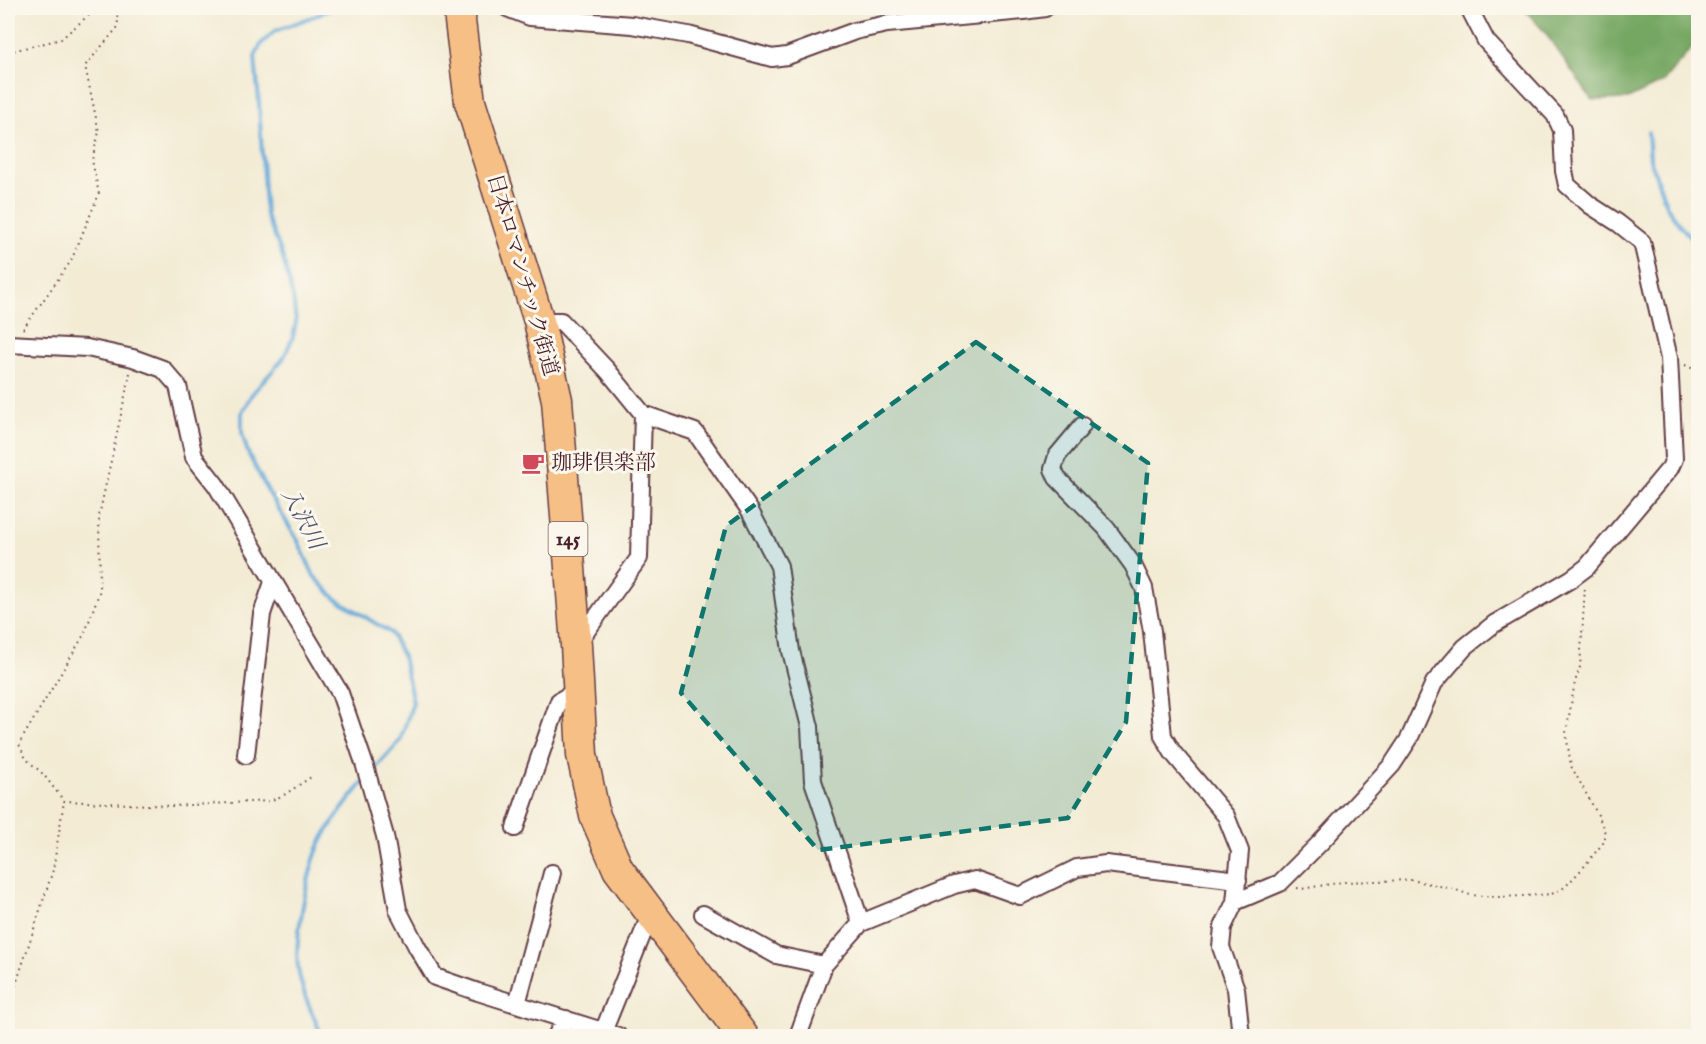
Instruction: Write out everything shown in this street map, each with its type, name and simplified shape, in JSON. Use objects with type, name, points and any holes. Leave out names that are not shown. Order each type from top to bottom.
[{"type":"highway","name":"日本ロマンチック街道","points":[[461,8],[460,21],[470,102],[539,321],[557,400],[582,755],[596,816],[618,868],[743,1036]]},
{"type":"street","points":[[507,8],[530,17],[632,25],[688,35],[772,58],[787,56],[855,31],[887,24],[1045,8]]},
{"type":"street","points":[[1236,902],[1280,883],[1321,842],[1392,765],[1409,739],[1434,683],[1465,647],[1494,624],[1571,579],[1587,567],[1670,468],[1674,459],[1669,358],[1642,242],[1590,205],[1567,185],[1562,130],[1555,116],[1486,41],[1469,8]]},
{"type":"street","points":[[539,321],[561,321],[608,371],[643,414],[695,432],[749,509],[779,566],[791,651],[810,727],[813,781],[861,923]]},
{"type":"street","points":[[10,344],[87,348],[134,358],[163,369],[178,386],[194,457],[216,485],[340,693],[385,836],[398,910],[435,977],[611,1034],[651,913]]},
{"type":"street","points":[[576,645],[639,558],[643,414]]},
{"type":"street","points":[[1082,426],[1057,456],[1053,469],[1057,478],[1106,528],[1133,565],[1144,588],[1152,631],[1163,736],[1173,753],[1226,816],[1240,851],[1236,902],[1223,927],[1221,946],[1236,989],[1241,1036]]},
{"type":"street","points":[[246,755],[262,614],[273,582]]},
{"type":"street","points":[[514,828],[559,702],[578,690]]},
{"type":"street","points":[[798,1036],[824,965],[861,923],[954,885],[975,880],[1020,896],[1077,868],[1107,864],[1238,880]]},
{"type":"street","points":[[517,1004],[552,873]]},
{"type":"street","points":[[703,914],[776,955],[824,965]]},
{"type":"street","points":[[556,1036],[566,1019]]},
{"type":"path","points":[[8,52],[61,39],[98,8]]},
{"type":"path","points":[[10,344],[71,261],[99,194],[92,160],[99,132],[86,66],[118,27],[117,8]]},
{"type":"path","points":[[8,1009],[53,870],[64,801],[43,774],[27,759],[19,744],[85,633],[100,590],[99,516],[134,358]]},
{"type":"path","points":[[1280,883],[1302,889],[1342,882],[1412,880],[1470,895],[1516,897],[1552,894],[1564,887],[1582,869],[1603,843],[1605,833],[1599,817],[1571,766],[1566,733],[1580,667],[1587,567]]},
{"type":"path","points":[[64,801],[171,806],[270,801],[284,795],[311,777]]},
{"type":"highlighted area","points":[[976,342],[1148,463],[1126,722],[1068,818],[818,850],[681,693],[726,526]]},
{"type":"green space","points":[[1523,8],[1698,8],[1698,41],[1663,82],[1628,99],[1592,100],[1544,31]]},
{"type":"waterway","name":"入沢川","points":[[331,8],[275,31],[261,44],[255,57],[266,215],[282,254],[293,297],[296,322],[293,337],[283,359],[252,394],[242,412],[242,433],[248,453],[298,541],[314,576],[335,598],[391,633],[403,657],[413,702],[400,741],[372,772]]},
{"type":"waterway","points":[[1648,132],[1650,159],[1667,207],[1698,245]]},
{"type":"waterway","name":"入沢川","points":[[322,1036],[308,1003],[298,967],[300,924],[311,872],[323,837],[363,783]]},
{"type":"place","name":"珈琲倶楽部","points":[[533,463]]}]
